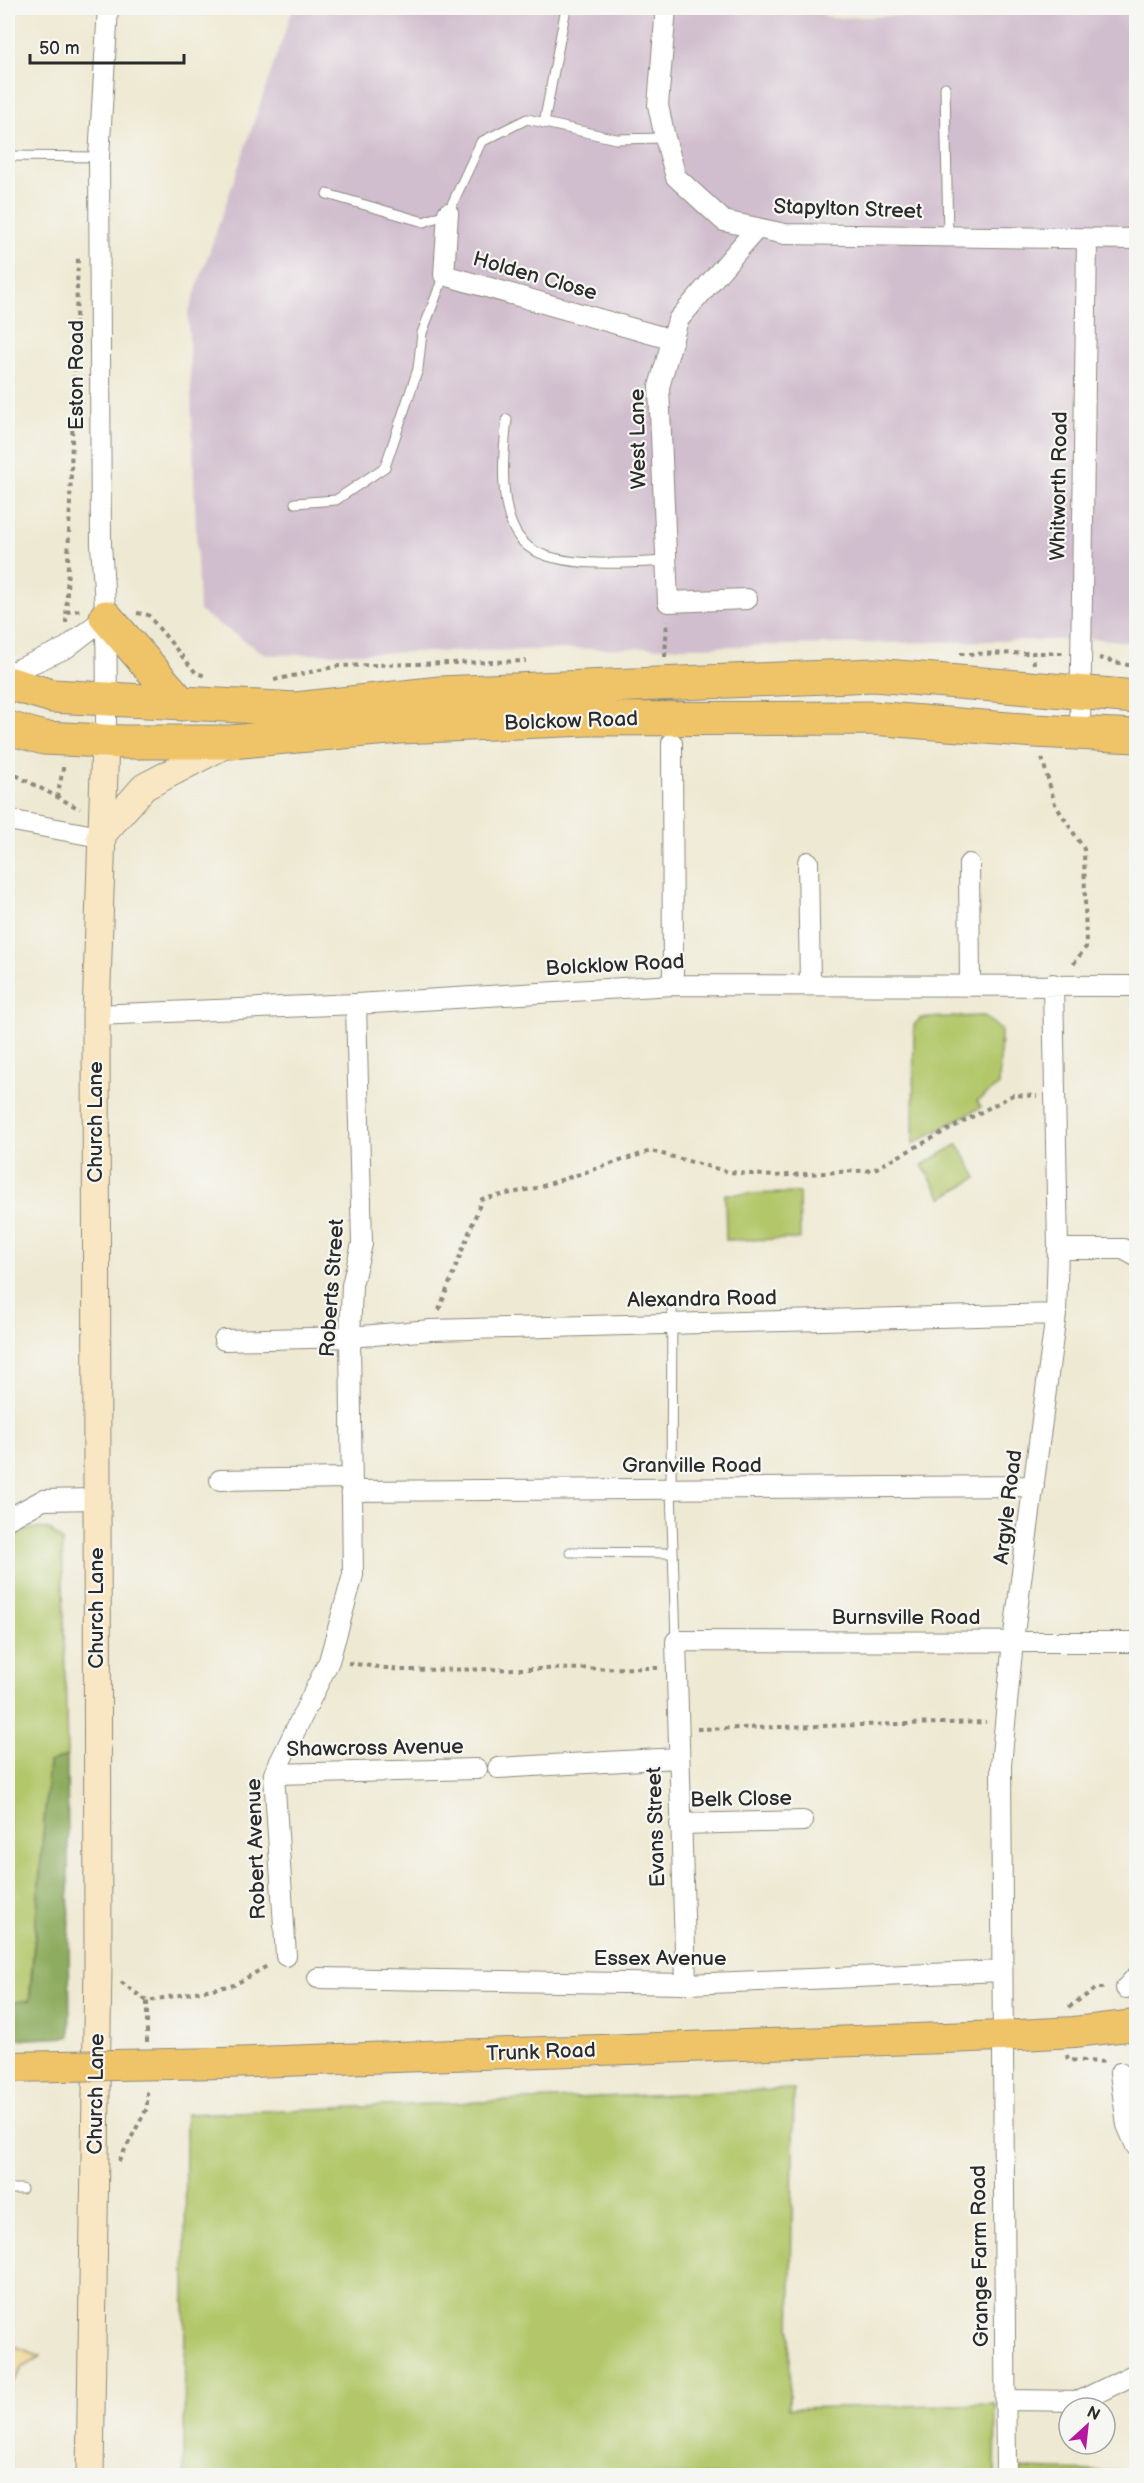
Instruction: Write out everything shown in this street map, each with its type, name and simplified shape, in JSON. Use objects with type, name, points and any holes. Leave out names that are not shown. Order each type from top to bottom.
[{"type":"highway","points":[[106,617],[182,704]]},
{"type":"highway","name":"Bolckow Road","points":[[8,683],[52,696],[243,708],[296,709],[440,693],[582,685],[874,675],[1137,697]]},
{"type":"highway","name":"Bolckow Road","points":[[8,728],[44,738],[230,742],[400,727],[588,719],[872,718],[1035,731],[1137,736]]},
{"type":"main road","points":[[1074,2032],[1137,2025]]},
{"type":"main road","name":"Trunk Road","points":[[8,2067],[224,2063],[1074,2032]]},
{"type":"main road","points":[[1074,2032],[1137,2038]]},
{"type":"street","name":"Eston Road","points":[[105,741],[106,617],[100,545],[99,157],[108,8]]},
{"type":"street","name":"Stapylton Street","points":[[666,8],[658,105],[665,138],[676,177],[724,220],[785,234],[1137,239]]},
{"type":"street","name":"Holden Close","points":[[448,213],[444,275],[673,340]]},
{"type":"street","name":"West Lane","points":[[668,602],[659,387],[678,320],[757,228]]},
{"type":"street","name":"Whitworth Road","points":[[1080,734],[1087,239]]},
{"type":"street","points":[[668,602],[747,598]]},
{"type":"street","points":[[8,674],[66,648],[106,617]]},
{"type":"street","name":"Church Lane","points":[[90,2475],[98,1965],[95,1499],[96,1015],[100,828],[105,741]]},
{"type":"street","points":[[8,820],[100,828],[144,787],[230,742]]},
{"type":"street","points":[[672,743],[673,985]]},
{"type":"street","points":[[808,862],[810,984]]},
{"type":"street","points":[[969,864],[970,985]]},
{"type":"street","name":"Bolcklow Road","points":[[96,1015],[356,1004],[673,985],[1053,984],[1137,986]]},
{"type":"street","name":"Argyle Road","points":[[1002,2036],[1001,1765],[1013,1641],[1056,1314],[1057,1097],[1053,984]]},
{"type":"street","name":"Roberts Street","points":[[352,1575],[350,1336],[352,1285],[362,1244],[356,1004]]},
{"type":"street","points":[[1058,1249],[1123,1249],[1137,1256]]},
{"type":"street","name":"Alexandra Road","points":[[224,1340],[350,1336],[671,1316],[1056,1314]]},
{"type":"street","name":"Granville Road","points":[[220,1480],[671,1489],[1034,1486]]},
{"type":"street","points":[[8,1520],[43,1500],[95,1499]]},
{"type":"street","name":"Robert Avenue","points":[[286,1956],[274,1774],[329,1661],[352,1575]]},
{"type":"street","name":"Burnsville Road","points":[[676,1641],[1137,1642]]},
{"type":"street","name":"Evans Street","points":[[676,1641],[686,1984]]},
{"type":"street","points":[[498,1768],[678,1758]]},
{"type":"street","name":"Shawcross Avenue","points":[[274,1774],[477,1769]]},
{"type":"street","name":"Belk Close","points":[[680,1824],[803,1821]]},
{"type":"street","name":"Essex Avenue","points":[[318,1978],[686,1984],[1002,1971]]},
{"type":"street","name":"Grange Farm Road","points":[[1002,2036],[1006,2475]]},
{"type":"street","points":[[1120,2073],[1127,2125],[1137,2146]]},
{"type":"street","points":[[1006,2400],[1080,2401],[1131,2376]]},
{"type":"lane","points":[[544,123],[566,8]]},
{"type":"lane","points":[[945,87],[948,237]]},
{"type":"lane","points":[[327,194],[424,222],[448,213],[481,142],[526,119],[616,139],[665,138]]},
{"type":"lane","points":[[8,156],[99,157]]},
{"type":"lane","points":[[295,503],[336,500],[385,466],[418,369],[422,333],[444,275]]},
{"type":"lane","points":[[507,419],[502,468],[510,519],[523,543],[544,556],[600,564],[666,561]]},
{"type":"lane","points":[[671,1316],[671,1489],[676,1641]]},
{"type":"lane","points":[[570,1552],[673,1553]]},
{"type":"lane","points":[[8,2189],[22,2189]]},
{"type":"path","points":[[66,648],[78,254]]},
{"type":"path","points":[[655,657],[667,657],[668,602]]},
{"type":"path","points":[[1034,690],[1033,653],[1080,652],[1137,667]]},
{"type":"path","points":[[264,682],[338,666],[537,660]]},
{"type":"path","points":[[1035,731],[1055,804],[1084,849],[1086,947],[1071,966],[1073,986]]},
{"type":"path","points":[[57,798],[68,739]]},
{"type":"path","points":[[8,771],[57,798],[100,828]]},
{"type":"path","points":[[431,1330],[482,1199],[536,1188],[651,1151],[729,1172],[795,1175],[873,1170],[1013,1095],[1057,1097]]},
{"type":"path","points":[[329,1661],[401,1670],[676,1668]]},
{"type":"path","points":[[677,1729],[1005,1722]]},
{"type":"shaded area","points":[[293,8],[803,8],[833,18],[1136,8],[1136,643],[1101,639],[266,655],[199,611],[188,314]]},
{"type":"green space","points":[[984,1016],[1001,1030],[999,1085],[977,1101],[981,1107],[913,1144],[914,1025],[921,1018]]},
{"type":"green space","points":[[958,1144],[977,1178],[942,1198],[922,1165]]},
{"type":"green space","points":[[799,1193],[800,1239],[726,1240],[725,1194]]},
{"type":"green space","points":[[35,1528],[49,1529],[62,1541],[67,1756],[49,1763],[29,2001],[8,2003],[8,1542],[20,1532]]},
{"type":"green space","points":[[67,1756],[70,2037],[8,2040],[8,2003],[30,2000],[49,1763]]},
{"type":"green space","points":[[794,2089],[789,2408],[996,2404],[995,2475],[184,2476],[186,2114]]},
{"type":"green space","points":[[1019,2469],[1136,2472],[1136,2475],[1019,2475]]},
{"type":"sand","points":[[8,2280],[11,2280],[14,2346],[41,2356],[23,2367],[8,2390]]}]
